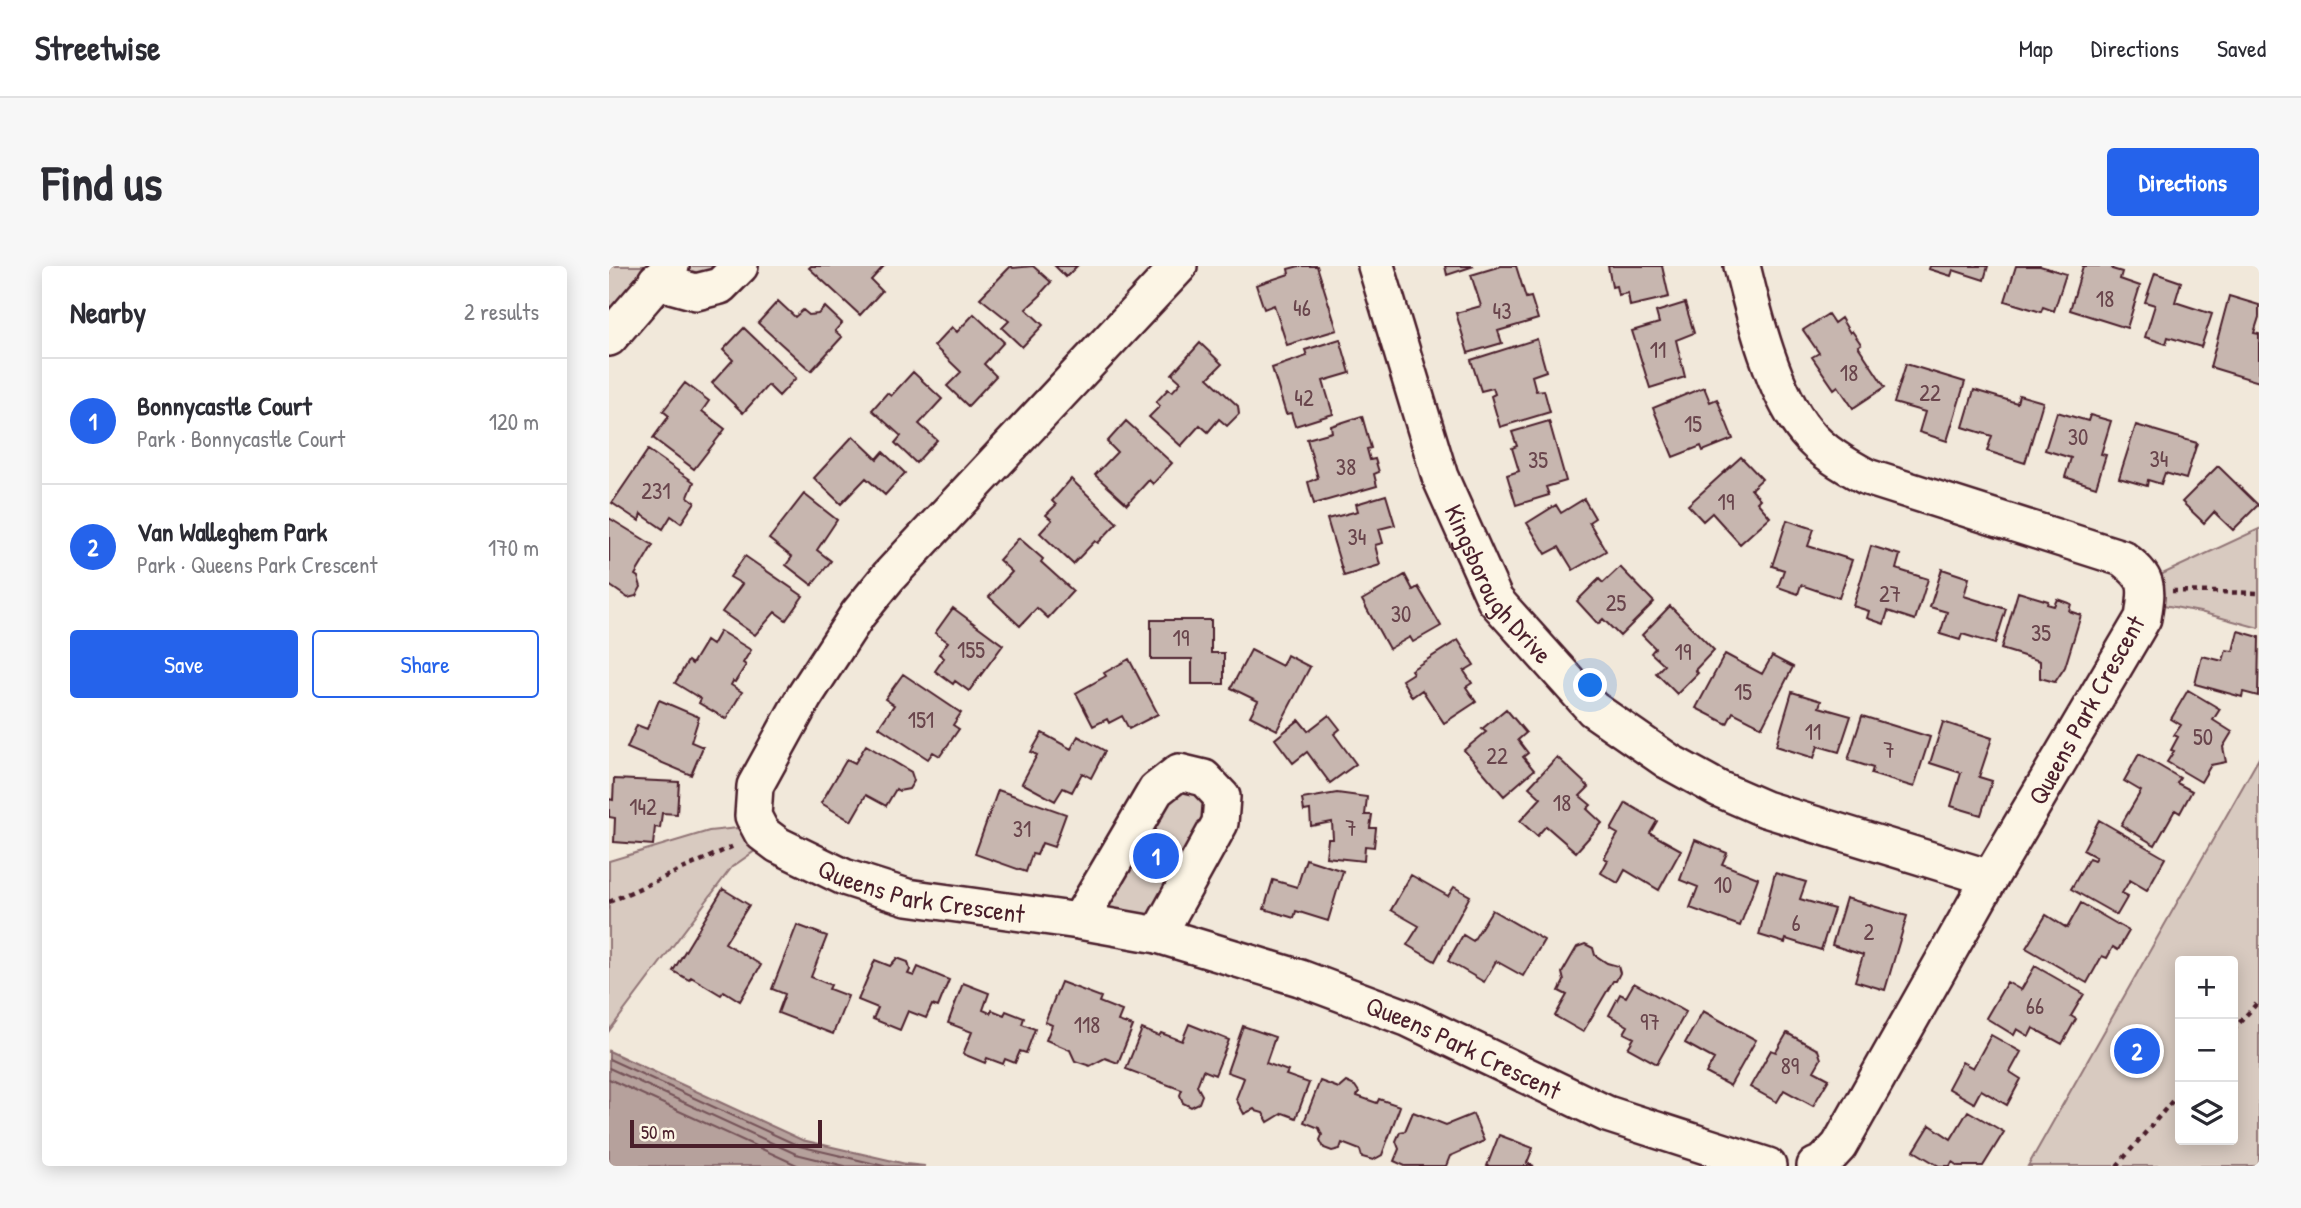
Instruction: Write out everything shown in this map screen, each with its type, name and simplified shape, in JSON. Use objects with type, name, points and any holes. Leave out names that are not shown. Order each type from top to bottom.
[{"type":"street","points":[[609,338],[664,274],[696,292],[720,286],[740,266]]},
{"type":"street","points":[[762,833],[753,816],[755,786],[804,697],[858,614],[889,576],[1179,266]]},
{"type":"street","name":"Kingsborough Drive","points":[[1376,266],[1440,477],[1495,600],[1593,709],[1668,761],[1719,789],[1765,809],[1990,878]]},
{"type":"street","name":"Queens Park Crescent","points":[[1742,266],[1783,397],[1806,432],[1839,463],[1867,477],[2122,558],[2140,572],[2147,590],[2143,618],[1990,878],[1839,1146],[1824,1162],[1815,1166]]},
{"type":"street","points":[[1079,921],[1156,790],[1179,772],[1204,778],[1222,797],[1220,823],[1158,935]]},
{"type":"street","name":"Queens Park Crescent","points":[[762,833],[778,845],[844,877],[908,897],[1158,935],[1300,978],[1407,1018],[1607,1114],[1768,1166]]},
{"type":"path","points":[[2147,590],[2259,593]]},
{"type":"path","points":[[609,902],[762,833]]},
{"type":"path","points":[[2238,1024],[2259,1000]]},
{"type":"path","points":[[2117,1166],[2175,1098]]},
{"type":"shaded area","points":[[609,266],[740,266],[656,281],[609,338]]},
{"type":"shaded area","points":[[2259,529],[2259,628],[2200,612],[2143,601],[2158,576]]},
{"type":"shaded area","points":[[2259,758],[2259,1166],[2028,1166]]},
{"type":"shaded area","points":[[1165,768],[1229,792],[1158,935],[1079,921]]},
{"type":"shaded area","points":[[738,828],[762,833],[756,850],[732,867],[609,1031],[609,861],[709,831]]},
{"type":"water","points":[[609,1051],[802,1140],[925,1166],[609,1166]]},
{"type":"building","points":[[884,266],[871,280],[882,291],[860,315],[809,268]]},
{"type":"building","points":[[1011,266],[1033,266],[1051,282],[1026,309],[1043,325],[1022,347],[1002,328],[1009,321],[980,298]]},
{"type":"building","points":[[1055,266],[1077,266],[1066,277]]},
{"type":"building","points":[[1317,266],[1337,330],[1287,345],[1274,305],[1264,309],[1256,285],[1289,274],[1288,269]]},
{"type":"building","points":[[1445,266],[1474,266],[1447,275]]},
{"type":"building","points":[[1501,266],[1516,266],[1526,298],[1531,297],[1538,319],[1498,331],[1502,343],[1468,353],[1456,313],[1481,306],[1471,275]]},
{"type":"building","points":[[1608,266],[1662,266],[1669,297],[1630,306],[1628,293],[1618,295],[1616,286],[1612,287]]},
{"type":"building","points":[[1930,266],[1988,266],[1984,280],[1953,270],[1951,276],[1929,269]]},
{"type":"building","points":[[2016,266],[2040,266],[2066,274],[2054,311],[2043,307],[2041,312],[2005,301]]},
{"type":"building","points":[[2083,266],[2113,266],[2112,269],[2122,272],[2120,279],[2140,286],[2127,328],[2070,310]]},
{"type":"building","points":[[2155,273],[2181,282],[2175,302],[2212,314],[2201,347],[2168,337],[2166,344],[2145,337],[2155,305],[2145,302]]},
{"type":"building","points":[[2229,296],[2259,305],[2259,317],[2254,333],[2259,334],[2259,382],[2210,367]]},
{"type":"building","points":[[778,301],[795,317],[803,310],[809,315],[818,314],[825,307],[842,323],[835,331],[842,337],[811,371],[758,323]]},
{"type":"building","points":[[1685,303],[1694,333],[1676,340],[1685,377],[1650,388],[1632,331],[1659,323],[1656,312]]},
{"type":"building","points":[[974,314],[1004,342],[984,364],[996,376],[968,406],[947,386],[961,372],[934,346],[952,327],[957,332]]},
{"type":"building","points":[[1828,314],[1834,323],[1841,318],[1850,333],[1852,331],[1861,344],[1858,346],[1885,387],[1853,408],[1838,386],[1834,389],[1812,357],[1819,353],[1803,330]]},
{"type":"building","points":[[744,328],[796,378],[779,396],[768,385],[743,413],[712,383],[733,360],[723,350]]},
{"type":"building","points":[[1340,339],[1350,373],[1323,381],[1333,414],[1295,426],[1291,413],[1286,414],[1272,368],[1307,356],[1305,350]]},
{"type":"building","points":[[1537,339],[1546,371],[1532,376],[1536,391],[1544,390],[1550,412],[1500,427],[1491,396],[1495,394],[1493,388],[1481,391],[1471,360]]},
{"type":"building","points":[[1200,343],[1222,364],[1208,378],[1238,406],[1239,414],[1227,426],[1219,419],[1208,432],[1200,425],[1181,446],[1149,417],[1160,406],[1156,402],[1168,389],[1172,392],[1181,382],[1172,374]]},
{"type":"building","points":[[1906,364],[1965,382],[1947,441],[1919,432],[1925,412],[1894,403]]},
{"type":"building","points":[[913,372],[942,399],[919,424],[937,440],[916,463],[895,443],[901,436],[872,410],[887,393],[891,396]]},
{"type":"building","points":[[685,383],[709,401],[702,411],[725,429],[694,469],[653,438],[669,416],[663,411]]},
{"type":"building","points":[[1704,387],[1710,402],[1717,399],[1733,439],[1703,451],[1701,446],[1673,457],[1653,408]]},
{"type":"building","points":[[1974,390],[2017,403],[2019,395],[2043,402],[2025,463],[1987,451],[1992,436],[1963,427]]},
{"type":"building","points":[[2057,412],[2088,421],[2090,415],[2111,421],[2101,454],[2106,455],[2096,487],[2065,477],[2071,458],[2045,450]]},
{"type":"building","points":[[1362,416],[1371,448],[1367,449],[1370,460],[1375,459],[1379,472],[1374,474],[1377,486],[1314,504],[1308,482],[1318,478],[1307,439],[1332,432],[1331,426]]},
{"type":"building","points":[[1126,421],[1172,463],[1153,484],[1149,480],[1127,504],[1095,475],[1117,452],[1107,442]]},
{"type":"building","points":[[1549,421],[1566,481],[1546,487],[1549,495],[1516,505],[1507,475],[1519,471],[1512,448],[1517,446],[1512,432]]},
{"type":"building","points":[[2136,425],[2197,443],[2186,479],[2165,473],[2161,484],[2148,480],[2147,486],[2119,478]]},
{"type":"building","points":[[853,436],[877,459],[883,452],[905,473],[885,495],[866,478],[841,504],[814,478]]},
{"type":"building","points":[[648,450],[694,482],[688,497],[695,502],[681,523],[671,516],[663,529],[641,514],[639,521],[612,503]]},
{"type":"building","points":[[1741,457],[1762,479],[1751,489],[1760,499],[1757,502],[1770,517],[1740,544],[1712,513],[1703,521],[1688,505]]},
{"type":"building","points":[[2218,466],[2258,505],[2233,530],[2214,512],[2204,523],[2182,502]]},
{"type":"building","points":[[1071,479],[1117,523],[1073,564],[1040,533],[1052,520],[1046,515],[1056,505],[1052,501]]},
{"type":"building","points":[[804,494],[837,520],[817,550],[831,561],[812,585],[786,565],[792,557],[769,539]]},
{"type":"building","points":[[1386,495],[1395,525],[1379,529],[1383,543],[1375,545],[1380,565],[1344,576],[1327,519],[1358,511],[1356,504]]},
{"type":"building","points":[[1584,499],[1595,518],[1589,522],[1606,551],[1573,570],[1559,547],[1546,554],[1527,523],[1556,505],[1561,513]]},
{"type":"building","points":[[609,518],[653,545],[635,575],[641,587],[636,596],[628,598],[609,585]]},
{"type":"building","points":[[1787,520],[1814,529],[1808,546],[1852,560],[1839,598],[1801,585],[1798,594],[1778,587],[1784,570],[1772,566]]},
{"type":"building","points":[[1019,538],[1073,591],[1048,618],[1037,608],[1020,626],[989,597],[1012,572],[999,560]]},
{"type":"building","points":[[1871,546],[1900,555],[1896,569],[1928,579],[1915,620],[1888,611],[1884,624],[1867,618],[1869,611],[1853,606]]},
{"type":"building","points":[[745,556],[803,596],[786,620],[775,612],[755,635],[722,612],[742,584],[730,577]]},
{"type":"building","points":[[1620,567],[1654,602],[1620,636],[1603,619],[1598,624],[1577,601],[1599,579],[1603,583]]},
{"type":"building","points":[[1942,569],[1969,578],[1964,596],[2006,609],[1995,644],[1962,634],[1960,640],[1940,634],[1947,612],[1930,607]]},
{"type":"building","points":[[1405,575],[1413,590],[1418,587],[1441,626],[1413,642],[1410,637],[1389,649],[1362,600]]},
{"type":"building","points":[[2018,592],[2048,601],[2047,604],[2054,606],[2057,599],[2071,604],[2069,611],[2081,615],[2065,667],[2055,682],[2040,678],[2040,661],[2001,649]]},
{"type":"building","points":[[1670,606],[1714,650],[1695,670],[1698,673],[1677,694],[1656,673],[1664,665],[1651,653],[1655,648],[1642,635]]},
{"type":"building","points":[[953,608],[1003,645],[969,691],[935,671],[944,658],[939,654],[948,642],[935,633]]},
{"type":"building","points":[[1151,620],[1211,620],[1211,653],[1224,653],[1224,684],[1192,684],[1192,659],[1151,659]]},
{"type":"building","points":[[720,631],[751,650],[743,663],[746,665],[731,685],[742,692],[726,719],[699,703],[701,699],[675,683],[688,661],[692,664],[706,641],[712,645]]},
{"type":"building","points":[[2238,631],[2259,637],[2258,696],[2243,692],[2242,697],[2195,684],[2202,656],[2223,661],[2226,650],[2233,651]]},
{"type":"building","points":[[1458,640],[1474,665],[1464,671],[1472,683],[1466,687],[1476,702],[1444,723],[1422,690],[1412,697],[1402,680],[1413,673],[1411,670]]},
{"type":"building","points":[[1251,650],[1282,666],[1287,655],[1310,667],[1277,730],[1250,716],[1258,701],[1231,688]]},
{"type":"building","points":[[1725,654],[1762,674],[1772,656],[1793,667],[1762,727],[1733,712],[1727,724],[1696,708]]},
{"type":"building","points":[[1129,659],[1158,714],[1129,729],[1122,716],[1109,723],[1107,719],[1093,726],[1076,693]]},
{"type":"building","points":[[903,674],[961,713],[953,725],[959,729],[940,756],[933,752],[928,759],[879,727],[894,705],[885,699]]},
{"type":"building","points":[[2188,690],[2220,709],[2213,720],[2232,732],[2223,747],[2226,762],[2211,765],[2201,782],[2167,762],[2178,737],[2174,735],[2181,725],[2171,719]]},
{"type":"building","points":[[1792,692],[1821,701],[1819,707],[1851,716],[1839,752],[1818,746],[1814,758],[1776,746]]},
{"type":"building","points":[[659,700],[699,717],[691,742],[703,747],[691,775],[627,748],[637,725],[647,729]]},
{"type":"building","points":[[1506,709],[1526,733],[1518,740],[1528,753],[1523,757],[1534,770],[1504,796],[1464,750],[1486,732],[1482,729]]},
{"type":"building","points":[[1329,715],[1340,729],[1334,734],[1356,764],[1330,783],[1307,752],[1293,763],[1275,739],[1299,720],[1308,731]]},
{"type":"building","points":[[1862,716],[1930,737],[1914,787],[1871,774],[1873,768],[1848,760]]},
{"type":"building","points":[[1943,722],[1992,738],[1979,777],[1992,781],[1981,815],[1951,806],[1961,773],[1930,763]]},
{"type":"building","points":[[1042,733],[1071,749],[1078,736],[1105,751],[1091,778],[1082,773],[1072,792],[1063,788],[1055,801],[1022,783],[1037,755],[1031,752]]},
{"type":"building","points":[[866,745],[911,772],[914,781],[909,789],[896,789],[886,806],[866,795],[851,821],[821,803],[847,759],[855,763]]},
{"type":"building","points":[[2139,754],[2180,778],[2177,783],[2192,791],[2180,813],[2175,810],[2155,845],[2121,825],[2141,791],[2124,781]]},
{"type":"building","points":[[1557,757],[1589,787],[1580,796],[1591,805],[1587,809],[1602,823],[1576,852],[1546,826],[1537,836],[1520,821],[1541,798],[1529,787]]},
{"type":"building","points":[[614,779],[679,782],[677,814],[662,813],[660,828],[655,827],[653,845],[614,842],[615,818],[609,817],[609,799],[613,800]]},
{"type":"building","points":[[998,790],[1066,814],[1054,847],[1042,843],[1037,855],[1032,854],[1026,872],[975,854]]},
{"type":"building","points":[[1337,793],[1367,797],[1365,815],[1372,815],[1370,828],[1376,828],[1374,847],[1365,846],[1364,861],[1326,857],[1328,839],[1333,839],[1332,822],[1311,826],[1310,810],[1304,811],[1302,799]]},
{"type":"building","points":[[1626,803],[1657,821],[1650,833],[1681,850],[1659,890],[1625,870],[1618,883],[1601,873],[1608,860],[1604,858],[1618,834],[1611,830]]},
{"type":"building","points":[[2099,820],[2165,858],[2147,890],[2130,880],[2122,893],[2128,896],[2117,915],[2071,889],[2089,858],[2094,860],[2096,857],[2083,850]]},
{"type":"building","points":[[1695,840],[1727,853],[1722,864],[1758,878],[1740,926],[1690,908],[1698,887],[1680,880]]},
{"type":"building","points":[[1306,859],[1343,871],[1328,921],[1296,911],[1294,918],[1264,909],[1273,880],[1297,887]]},
{"type":"building","points":[[1775,873],[1806,882],[1800,899],[1834,909],[1821,950],[1786,939],[1785,943],[1759,935]]},
{"type":"building","points":[[1411,875],[1448,896],[1454,887],[1470,896],[1435,961],[1407,945],[1419,926],[1391,910]]},
{"type":"building","points":[[723,889],[749,905],[725,943],[761,965],[740,1001],[724,991],[721,995],[691,977],[689,980],[673,971]]},
{"type":"building","points":[[1846,898],[1907,916],[1885,990],[1855,981],[1863,955],[1832,945]]},
{"type":"building","points":[[2081,903],[2129,931],[2118,950],[2113,947],[2107,958],[2102,956],[2087,983],[2026,948],[2046,915],[2067,928]]},
{"type":"building","points":[[1492,910],[1544,940],[1523,976],[1496,961],[1484,982],[1448,961],[1463,935],[1473,941]]},
{"type":"building","points":[[797,925],[827,936],[811,977],[831,985],[829,989],[848,996],[833,1034],[778,1013],[785,994],[772,989]]},
{"type":"building","points":[[1585,944],[1593,948],[1595,955],[1607,963],[1618,966],[1620,973],[1583,1032],[1555,1016],[1567,995],[1559,991],[1564,981],[1562,973],[1577,947]]},
{"type":"building","points":[[897,958],[908,962],[908,974],[914,976],[918,967],[949,980],[938,1007],[932,1005],[926,1018],[908,1011],[900,1030],[873,1019],[878,1008],[858,1000],[875,960],[890,966]]},
{"type":"building","points":[[2035,966],[2084,994],[2071,1016],[2076,1019],[2062,1044],[2033,1028],[2029,1036],[2017,1029],[2014,1035],[1986,1018],[2007,982],[2021,990]]},
{"type":"building","points":[[1061,982],[1101,997],[1099,1002],[1122,1011],[1118,1021],[1133,1026],[1118,1063],[1105,1058],[1090,1066],[1075,1061],[1070,1050],[1046,1040],[1052,1025],[1045,1022]]},
{"type":"building","points":[[963,983],[989,993],[983,1010],[1004,1015],[1006,1011],[1024,1018],[1022,1024],[1035,1029],[1026,1053],[1020,1051],[1015,1063],[1005,1059],[1003,1064],[987,1058],[985,1063],[963,1054],[972,1032],[948,1023]]},
{"type":"building","points":[[1634,983],[1686,1012],[1657,1064],[1628,1048],[1634,1038],[1624,1033],[1628,1026],[1609,1015],[1620,994],[1626,997]]},
{"type":"building","points":[[1703,1011],[1756,1040],[1730,1086],[1706,1073],[1714,1059],[1685,1043]]},
{"type":"building","points":[[1189,1024],[1229,1040],[1215,1075],[1203,1070],[1197,1086],[1202,1095],[1199,1103],[1191,1107],[1183,1103],[1180,1095],[1182,1090],[1126,1069],[1142,1029],[1182,1041]]},
{"type":"building","points":[[1243,1026],[1275,1037],[1266,1063],[1288,1071],[1286,1075],[1309,1083],[1296,1118],[1283,1113],[1268,1122],[1263,1113],[1254,1109],[1244,1114],[1236,1099],[1244,1078],[1227,1072]]},
{"type":"building","points":[[1787,1033],[1818,1050],[1821,1059],[1814,1071],[1829,1079],[1813,1106],[1784,1090],[1777,1102],[1750,1087],[1771,1050],[1776,1052]]},
{"type":"building","points":[[1991,1035],[2021,1052],[2010,1072],[2021,1079],[2007,1105],[1981,1090],[1974,1103],[1948,1088],[1962,1062],[1973,1068]]},
{"type":"building","points":[[1320,1081],[1339,1088],[1346,1082],[1355,1086],[1359,1092],[1357,1096],[1377,1103],[1379,1099],[1400,1106],[1382,1155],[1373,1160],[1362,1157],[1360,1150],[1342,1143],[1340,1149],[1332,1151],[1324,1148],[1319,1128],[1304,1122]]},
{"type":"building","points":[[1968,1111],[2004,1132],[1983,1166],[1958,1166],[1952,1162],[1950,1166],[1939,1166],[1914,1151],[1930,1125],[1951,1139]]},
{"type":"building","points":[[1413,1112],[1446,1125],[1473,1114],[1484,1141],[1450,1156],[1446,1166],[1405,1166],[1394,1161],[1399,1149],[1396,1141],[1400,1132],[1405,1131]]},
{"type":"building","points":[[1499,1135],[1533,1148],[1527,1163],[1534,1166],[1487,1166]]},
{"type":"place","name":"Bonnycastle Court","points":[[1156,856]]},
{"type":"place","name":"Van Walleghem Park","points":[[2137,1051]]}]
